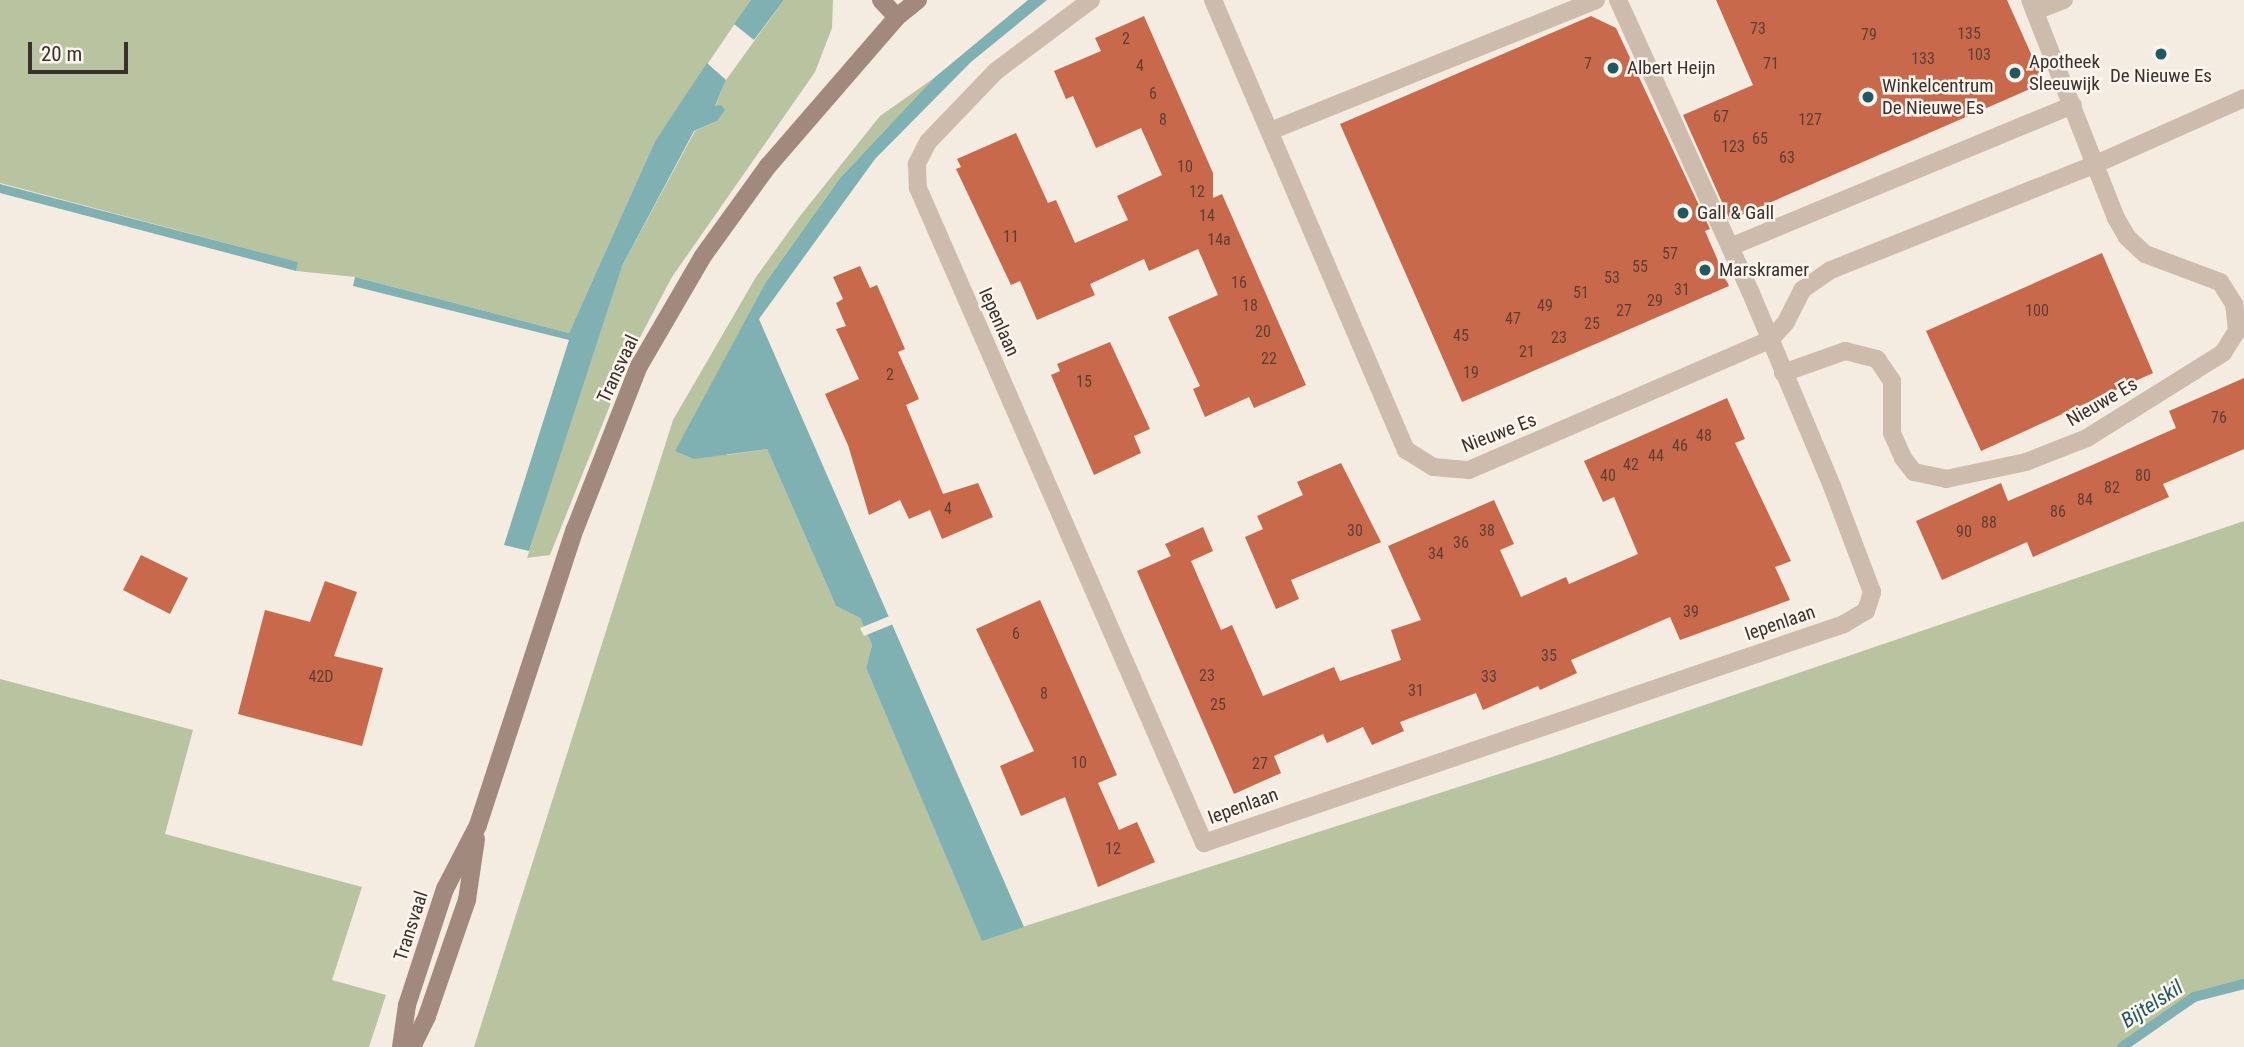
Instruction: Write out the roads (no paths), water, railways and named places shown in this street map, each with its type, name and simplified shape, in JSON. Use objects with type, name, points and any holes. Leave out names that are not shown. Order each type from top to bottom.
[{"type":"street","points":[[881,0],[897,17]]},
{"type":"street","name":"Transvaal","points":[[401,1047],[407,1004],[445,889],[478,825],[575,529],[639,366],[703,256],[760,177],[897,17],[918,0]]},
{"type":"street","name":"Iepenlaan","points":[[1091,0],[996,71],[928,142],[917,164],[918,188],[1204,843],[1844,624],[1866,611],[1872,593],[1769,340]]},
{"type":"street","name":"Nieuwe Es","points":[[1213,0],[1272,130],[1406,450],[1433,467],[1469,470],[1769,340],[1786,322],[1802,290],[1831,270],[2096,164],[2244,98]]},
{"type":"street","points":[[1272,130],[1596,0]]},
{"type":"street","points":[[1618,0],[1730,247],[1769,340]]},
{"type":"street","name":"Nieuwe Es","points":[[1783,373],[1845,351],[1877,359],[1892,381],[1892,433],[1903,458],[1914,472],[1946,479],[2026,462],[2087,438],[2223,353],[2236,331],[2234,304],[2220,282],[2145,254],[2116,218],[2033,6],[2064,0]]},
{"type":"street","points":[[1730,247],[2074,105]]},
{"type":"street","name":"Transvaal","points":[[412,1047],[427,1016],[467,900],[478,825]]},
{"type":"water","points":[[751,0],[784,0],[754,40],[734,24]]},
{"type":"water","points":[[1028,0],[1047,0],[971,62],[875,159],[759,319],[1024,927],[982,941],[866,668],[872,645],[860,618],[836,606],[767,449],[694,459],[675,451],[766,282],[840,178],[934,78]]},
{"type":"water","points":[[707,63],[726,80],[715,106],[721,105],[725,110],[717,121],[694,131],[622,266],[529,551],[504,545],[569,340],[353,286],[355,277],[569,333],[655,141]]},
{"type":"water","points":[[0,184],[298,262],[296,271],[0,193]]},
{"type":"waterway","name":"Bijtelskil","points":[[2122,1047],[2194,997],[2244,984]]},
{"type":"place","name":"De Nieuwe Es","points":[[2161,54]]},
{"type":"place","name":"Albert Heijn","points":[[1613,68]]},
{"type":"place","name":"Apotheek Sleeuwijk","points":[[2015,73]]},
{"type":"place","name":"Winkelcentrum De Nieuwe Es","points":[[1868,97]]},
{"type":"place","name":"Gall & Gall","points":[[1683,213]]},
{"type":"place","name":"Marskramer","points":[[1705,270]]}]
